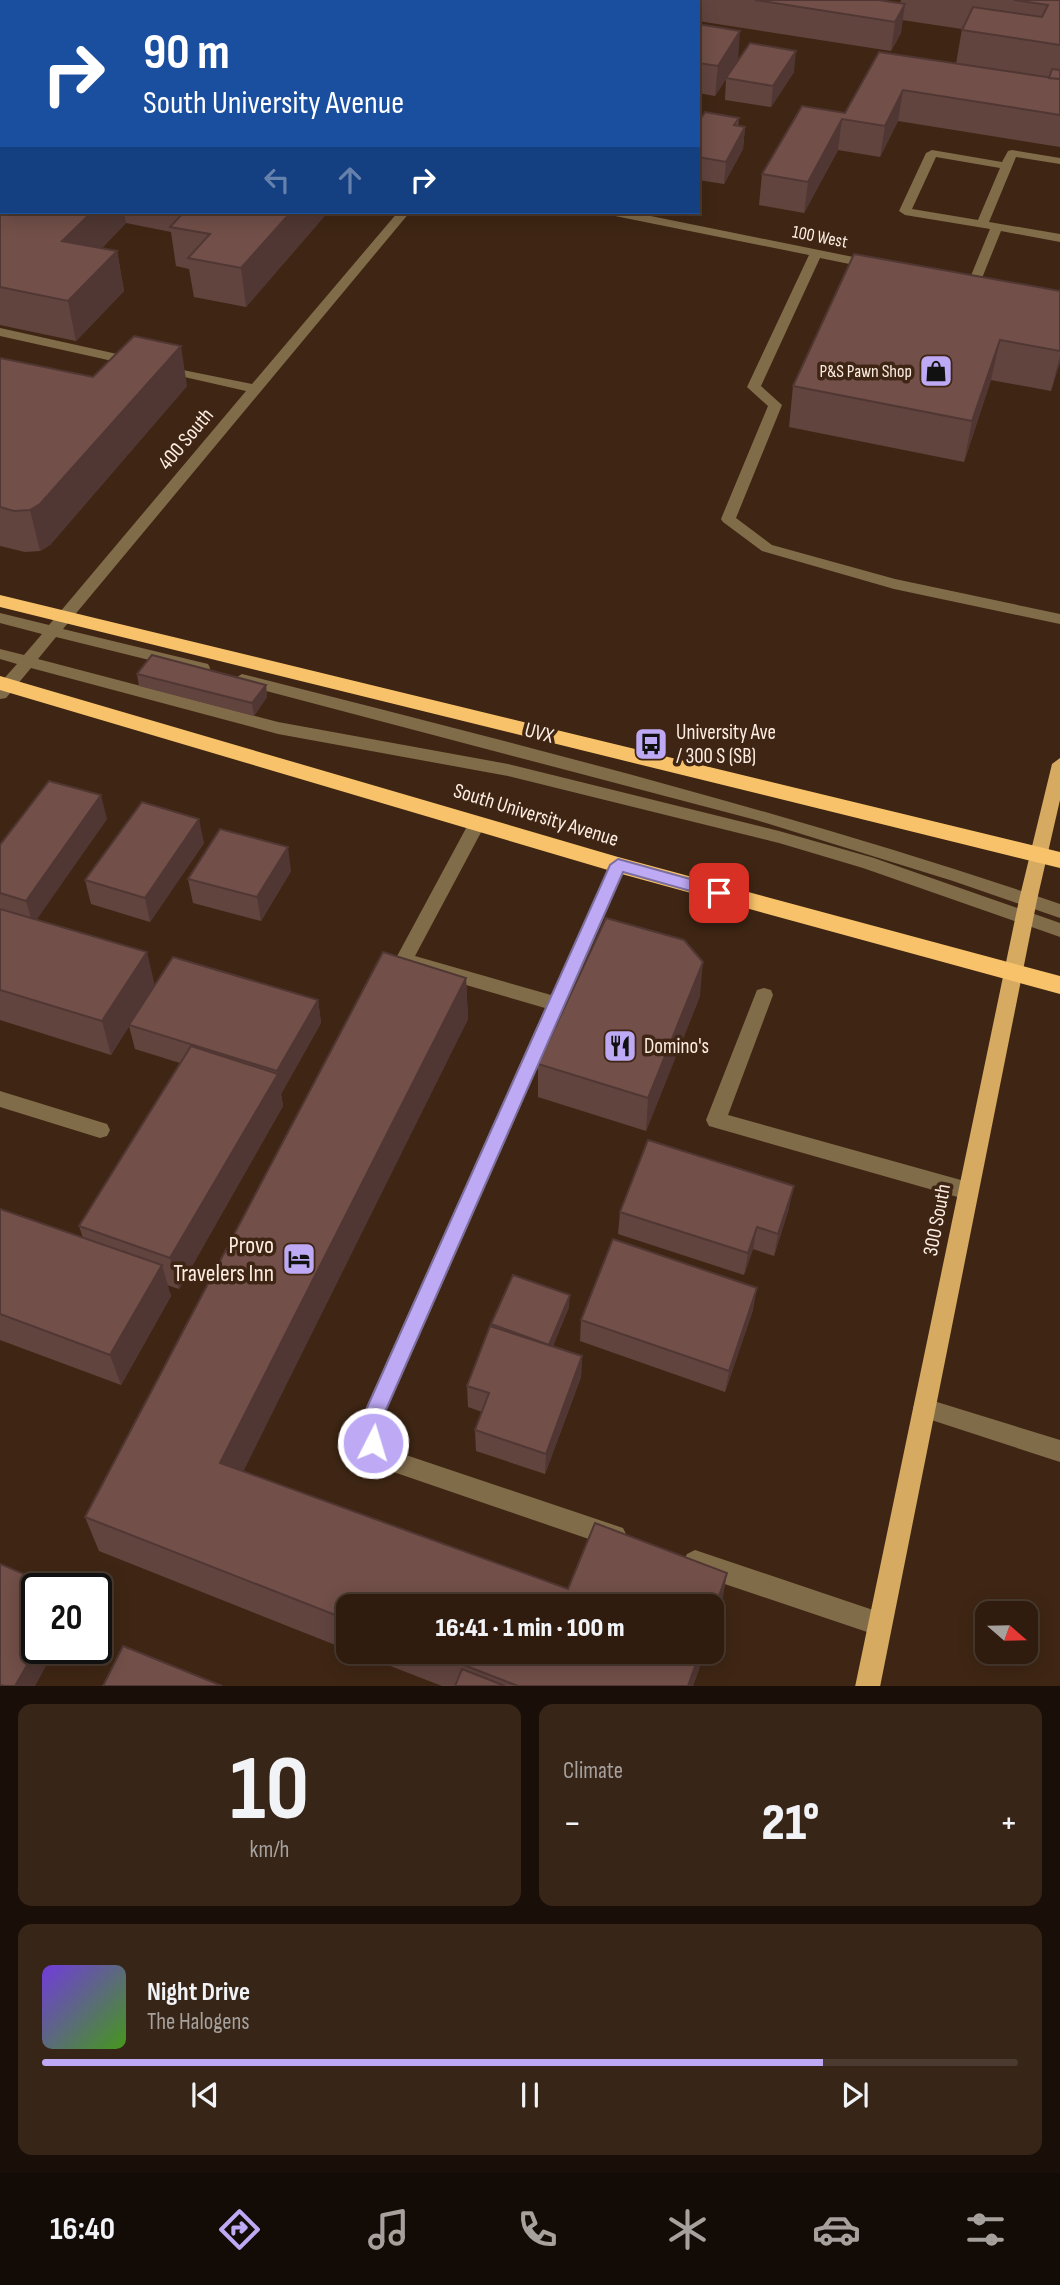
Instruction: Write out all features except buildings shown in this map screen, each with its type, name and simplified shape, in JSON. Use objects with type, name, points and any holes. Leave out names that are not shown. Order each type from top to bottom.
[{"type":"highway","points":[[0,601],[60,624],[1060,860]]},
{"type":"highway","name":"South University Avenue","points":[[3,687],[618,865],[1060,985]]},
{"type":"main road","name":"300 South","points":[[867,1686],[1026,908],[1060,764]]},
{"type":"street","points":[[1006,166],[932,153],[905,211],[1060,238]]},
{"type":"street","points":[[982,224],[1012,153],[1060,161]]},
{"type":"street","name":"400 South","points":[[3,687],[28,662],[402,214]]},
{"type":"street","name":"100 West","points":[[625,214],[882,266]]},
{"type":"street","points":[[973,283],[997,227]]},
{"type":"street","points":[[816,254],[754,387],[775,405],[728,519],[767,548],[894,584],[1060,619]]},
{"type":"street","points":[[0,332],[255,389]]},
{"type":"street","name":"UVX","points":[[0,618],[60,624],[219,673],[774,818],[940,869],[1026,908],[1060,929]]},
{"type":"street","name":"UVX","points":[[0,654],[278,728],[533,775],[779,837],[1026,908],[1060,911]]},
{"type":"street","points":[[477,824],[404,960],[555,1004]]},
{"type":"street","points":[[618,865],[371,1421],[373,1443],[387,1459],[640,1544]]},
{"type":"street","points":[[764,995],[716,1120],[968,1191]]},
{"type":"street","points":[[0,1099],[100,1130]]},
{"type":"street","points":[[924,1408],[1060,1451]]},
{"type":"street","points":[[678,1556],[879,1624]]},
{"type":"place","name":"P&S Pawn Shop","points":[[936,371]]},
{"type":"place","name":"University Ave / 300 S (SB)","points":[[651,744]]},
{"type":"place","name":"Domino's","points":[[620,1046]]},
{"type":"place","name":"Provo Travelers Inn","points":[[299,1259]]},
{"type":"route","points":[[373,1443],[371,1421],[618,865],[719,893]]}]
